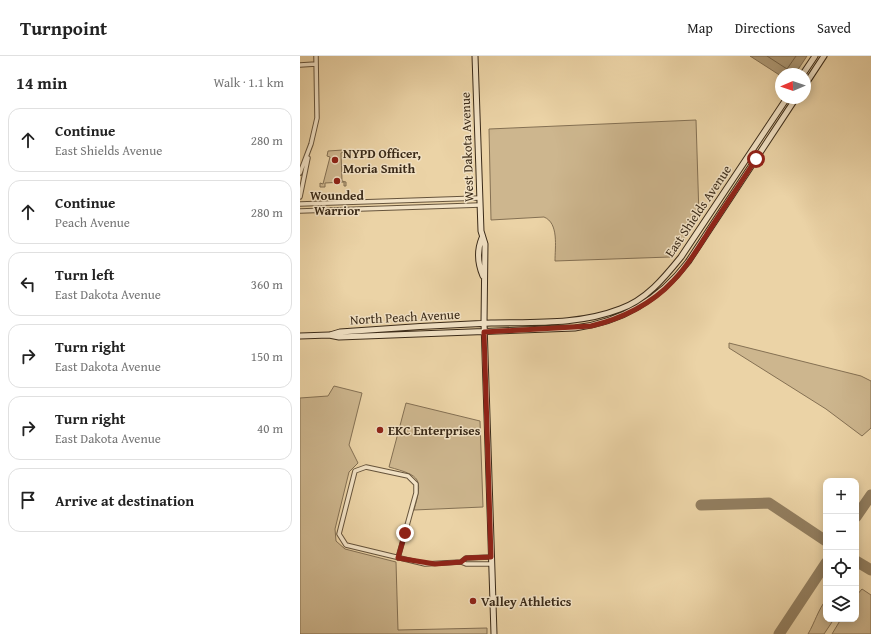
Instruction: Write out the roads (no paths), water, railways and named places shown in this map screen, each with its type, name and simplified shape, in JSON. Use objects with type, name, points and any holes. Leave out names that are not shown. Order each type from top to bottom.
[{"type":"main road","name":"West Dakota Avenue","points":[[475,56],[482,238],[479,246],[480,268],[483,276],[494,634]]},
{"type":"main road","points":[[807,68],[815,56]]},
{"type":"main road","points":[[811,76],[824,56]]},
{"type":"main road","name":"East Shields Avenue","points":[[513,322],[577,320],[592,317],[621,309],[649,293],[667,275],[691,243],[783,104]]},
{"type":"main road","name":"East Shields Avenue","points":[[484,332],[591,326],[608,322],[624,315],[652,298],[673,282],[698,247],[792,104]]},
{"type":"main road","points":[[691,243],[698,247]]},
{"type":"main road","name":"North Peach Avenue","points":[[300,336],[329,335],[340,332],[410,326],[513,322]]},
{"type":"main road","name":"North Peach Avenue","points":[[329,335],[339,337],[484,332]]},
{"type":"street","points":[[300,197],[317,118],[316,56]]},
{"type":"street","points":[[300,64],[316,64]]},
{"type":"street","points":[[300,173],[310,149]]},
{"type":"street","points":[[300,204],[480,198]]},
{"type":"street","points":[[300,211],[480,205]]},
{"type":"street","points":[[398,558],[416,493],[416,484],[408,476],[366,466],[360,468],[355,472],[339,534],[341,540],[346,545],[398,558],[425,564],[461,562],[466,564],[492,564]]},
{"type":"street","points":[[461,562],[466,558],[491,557]]},
{"type":"water","points":[[750,56],[807,56],[799,68],[775,68],[775,72]]},
{"type":"place","name":"NYPD Officer, Moria Smith","points":[[335,160]]},
{"type":"place","name":"Wounded Warrior","points":[[337,181]]},
{"type":"place","name":"EKC Enterprises","points":[[380,430]]},
{"type":"place","name":"Valley Athletics","points":[[473,601]]}]
